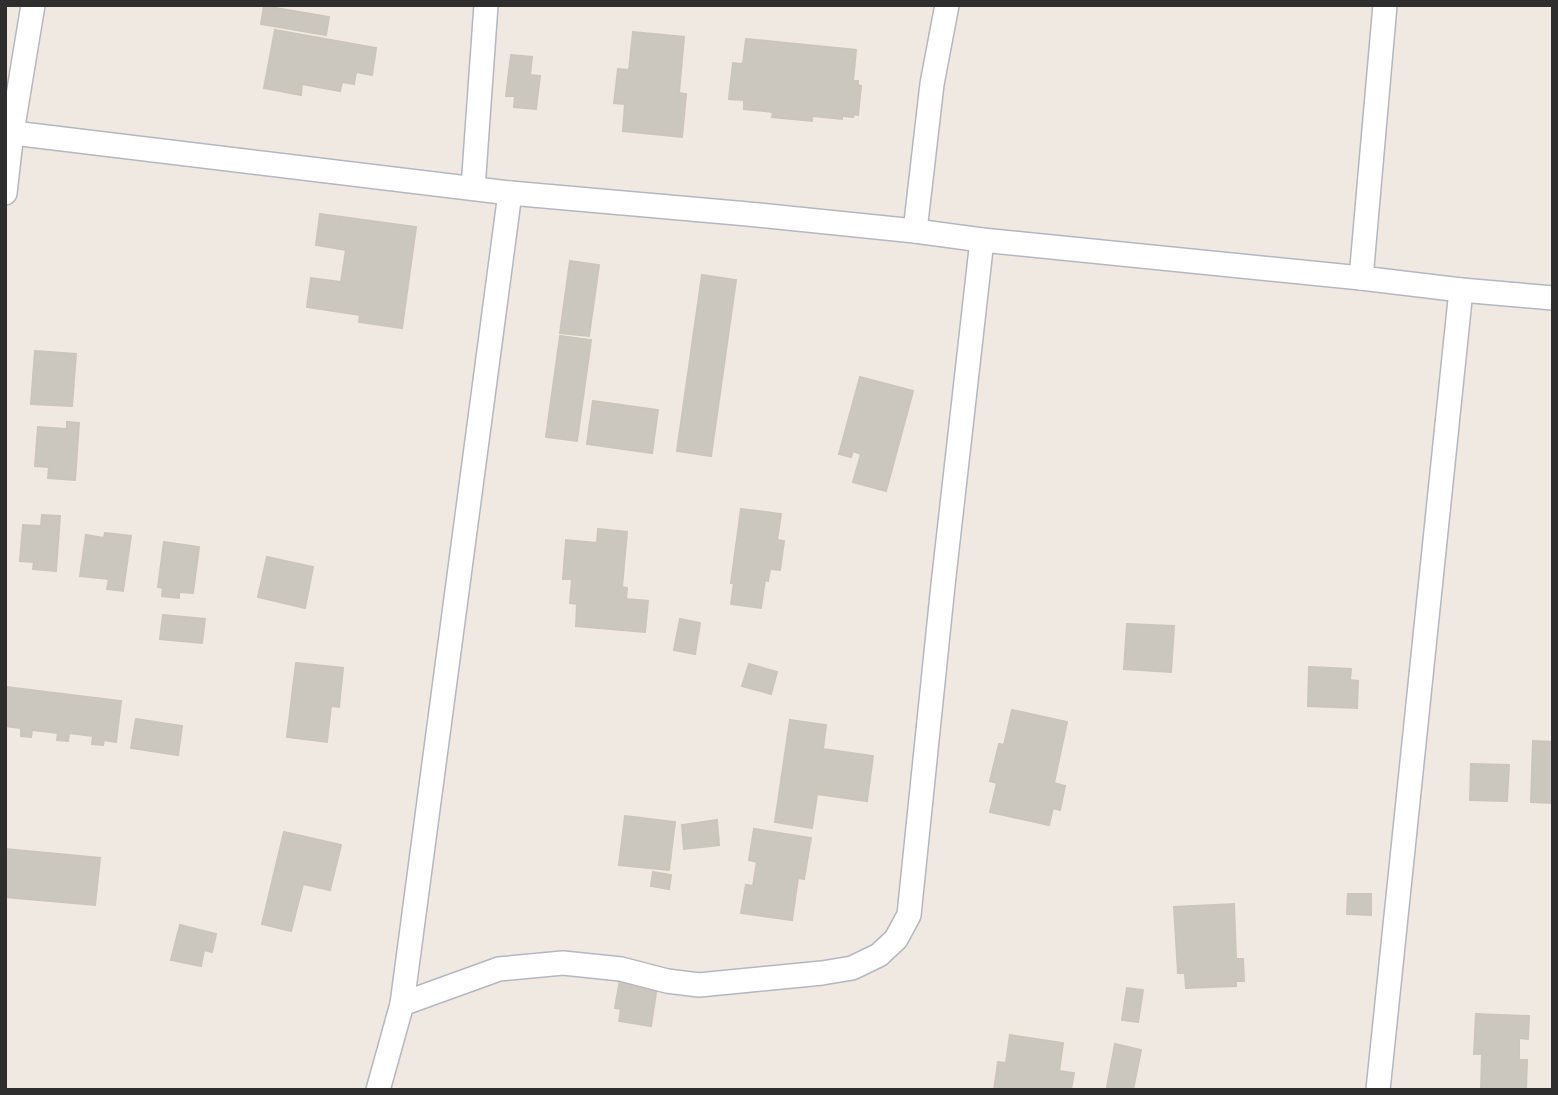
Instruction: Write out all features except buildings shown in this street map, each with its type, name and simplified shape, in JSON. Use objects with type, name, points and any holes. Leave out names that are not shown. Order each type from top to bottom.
[{"type":"street","points":[[5,193],[9,132],[33,5]]},
{"type":"street","points":[[473,188],[486,5]]},
{"type":"street","points":[[915,231],[932,84],[947,5]]},
{"type":"street","points":[[1361,278],[1385,5]]},
{"type":"street","points":[[9,132],[510,193],[748,214],[1553,298]]},
{"type":"street","points":[[378,1090],[402,1004],[510,193]]},
{"type":"street","points":[[402,1004],[499,969],[564,963],[621,969],[667,981],[699,985],[822,973],[852,968],[878,955],[896,939],[909,915],[982,240]]},
{"type":"street","points":[[1378,1090],[1461,290]]}]
